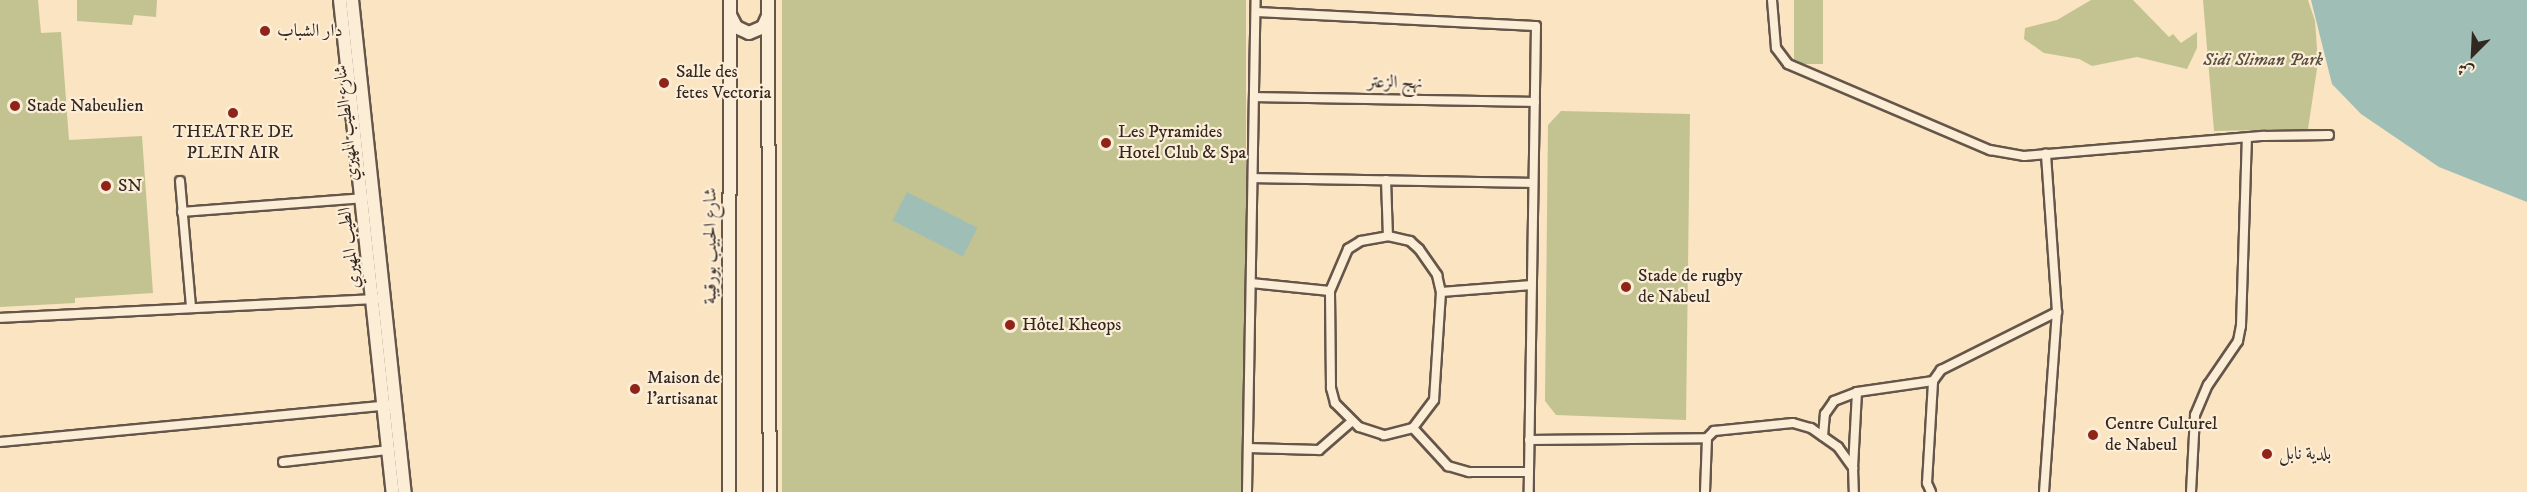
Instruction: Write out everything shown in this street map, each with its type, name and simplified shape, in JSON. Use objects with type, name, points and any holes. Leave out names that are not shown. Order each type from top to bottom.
[{"type":"street","points":[[340,0],[357,102]]},
{"type":"street","name":"شارع الطيب المهيري","points":[[352,0],[357,102],[391,404],[405,492]]},
{"type":"street","name":"شارع الحبيب بورقيبة","points":[[729,492],[730,0]]},
{"type":"street","points":[[735,0],[730,14],[735,27],[749,33],[763,27],[768,13],[762,0]]},
{"type":"street","points":[[768,0],[770,492]]},
{"type":"street","points":[[1247,492],[1256,0]]},
{"type":"street","points":[[1772,0],[1773,39],[1781,58],[1788,64],[1967,143],[2008,154],[2247,138],[2329,135]]},
{"type":"street","points":[[1256,12],[1534,24],[1538,30],[1533,183],[1529,492]]},
{"type":"street","name":"نهج الزعتر","points":[[1255,97],[1535,102]]},
{"type":"street","points":[[2191,492],[2195,415],[2208,385],[2238,341],[2241,326],[2247,138]]},
{"type":"street","points":[[2044,492],[2057,312],[2046,153]]},
{"type":"street","points":[[1253,178],[1533,183]]},
{"type":"street","points":[[1386,180],[1388,236]]},
{"type":"street","points":[[180,181],[191,308]]},
{"type":"street","points":[[182,212],[368,198]]},
{"type":"street","points":[[1388,236],[1410,241],[1419,249],[1433,268],[1441,292],[1434,400],[1413,428],[1384,435],[1370,433],[1352,422],[1335,403],[1331,388],[1330,291],[1348,249],[1361,241],[1388,236]]},
{"type":"street","points":[[1251,283],[1330,291]]},
{"type":"street","points":[[1441,292],[1532,285]]},
{"type":"street","points":[[0,318],[380,298]]},
{"type":"street","points":[[1931,492],[1927,483],[1933,381],[1941,370],[2057,312]]},
{"type":"street","points":[[1823,436],[1825,414],[1834,401],[1857,392],[1933,381]]},
{"type":"street","points":[[1854,492],[1857,392]]},
{"type":"street","points":[[0,442],[391,404],[389,450],[393,492]]},
{"type":"street","points":[[1248,448],[1309,453],[1326,447],[1352,422]]},
{"type":"street","points":[[1705,492],[1707,438],[1714,430],[1793,423],[1823,436],[1838,447],[1853,468]]},
{"type":"street","points":[[1413,428],[1448,466],[1469,472],[1529,472]]},
{"type":"street","points":[[1529,441],[1707,438]]},
{"type":"street","points":[[283,462],[389,450]]},
{"type":"green space","points":[[0,0],[38,0],[41,33],[61,32],[69,140],[142,136],[153,293],[75,298],[75,303],[0,307]]},
{"type":"green space","points":[[77,0],[157,0],[156,17],[134,15],[132,25],[77,21]]},
{"type":"green space","name":"Hôtel Kheops","points":[[782,0],[1246,0],[1246,492],[782,492]]},
{"type":"green space","points":[[1794,0],[1823,0],[1823,64],[1794,64]]},
{"type":"green space","points":[[2091,0],[2133,0],[2169,37],[2173,34],[2181,43],[2197,32],[2197,48],[2187,69],[2137,57],[2092,66],[2079,59],[2044,53],[2024,39],[2025,28],[2057,20]]},
{"type":"green space","name":"Sidi Sliman Park","points":[[2203,0],[2308,0],[2315,21],[2318,62],[2308,129],[2214,131]]},
{"type":"green space","points":[[1561,111],[1690,114],[1686,420],[1556,415],[1545,401],[1548,125]]},
{"type":"water","points":[[2311,0],[2527,0],[2527,202],[2439,167],[2361,114],[2332,84]]},
{"type":"water","points":[[907,192],[977,228],[963,256],[892,221]]},
{"type":"place","name":"دار الشباب","points":[[265,31]]},
{"type":"place","name":"Salle des fetes Vectoria","points":[[664,83]]},
{"type":"place","name":"Stade Nabeulien","points":[[15,106]]},
{"type":"place","name":"THEATRE DE PLEIN AIR","points":[[233,113]]},
{"type":"place","name":"Les Pyramides Hotel Club & Spa","points":[[1106,143]]},
{"type":"place","name":"SN","points":[[106,186]]},
{"type":"place","name":"Stade de rugby de Nabeul","points":[[1626,287]]},
{"type":"place","name":"Hôtel Kheops","points":[[1010,325]]},
{"type":"place","name":"Maison de l'artisanat","points":[[635,389]]},
{"type":"place","name":"Centre Culturel de Nabeul","points":[[2093,435]]},
{"type":"place","name":"بلدية نابل","points":[[2267,454]]}]
